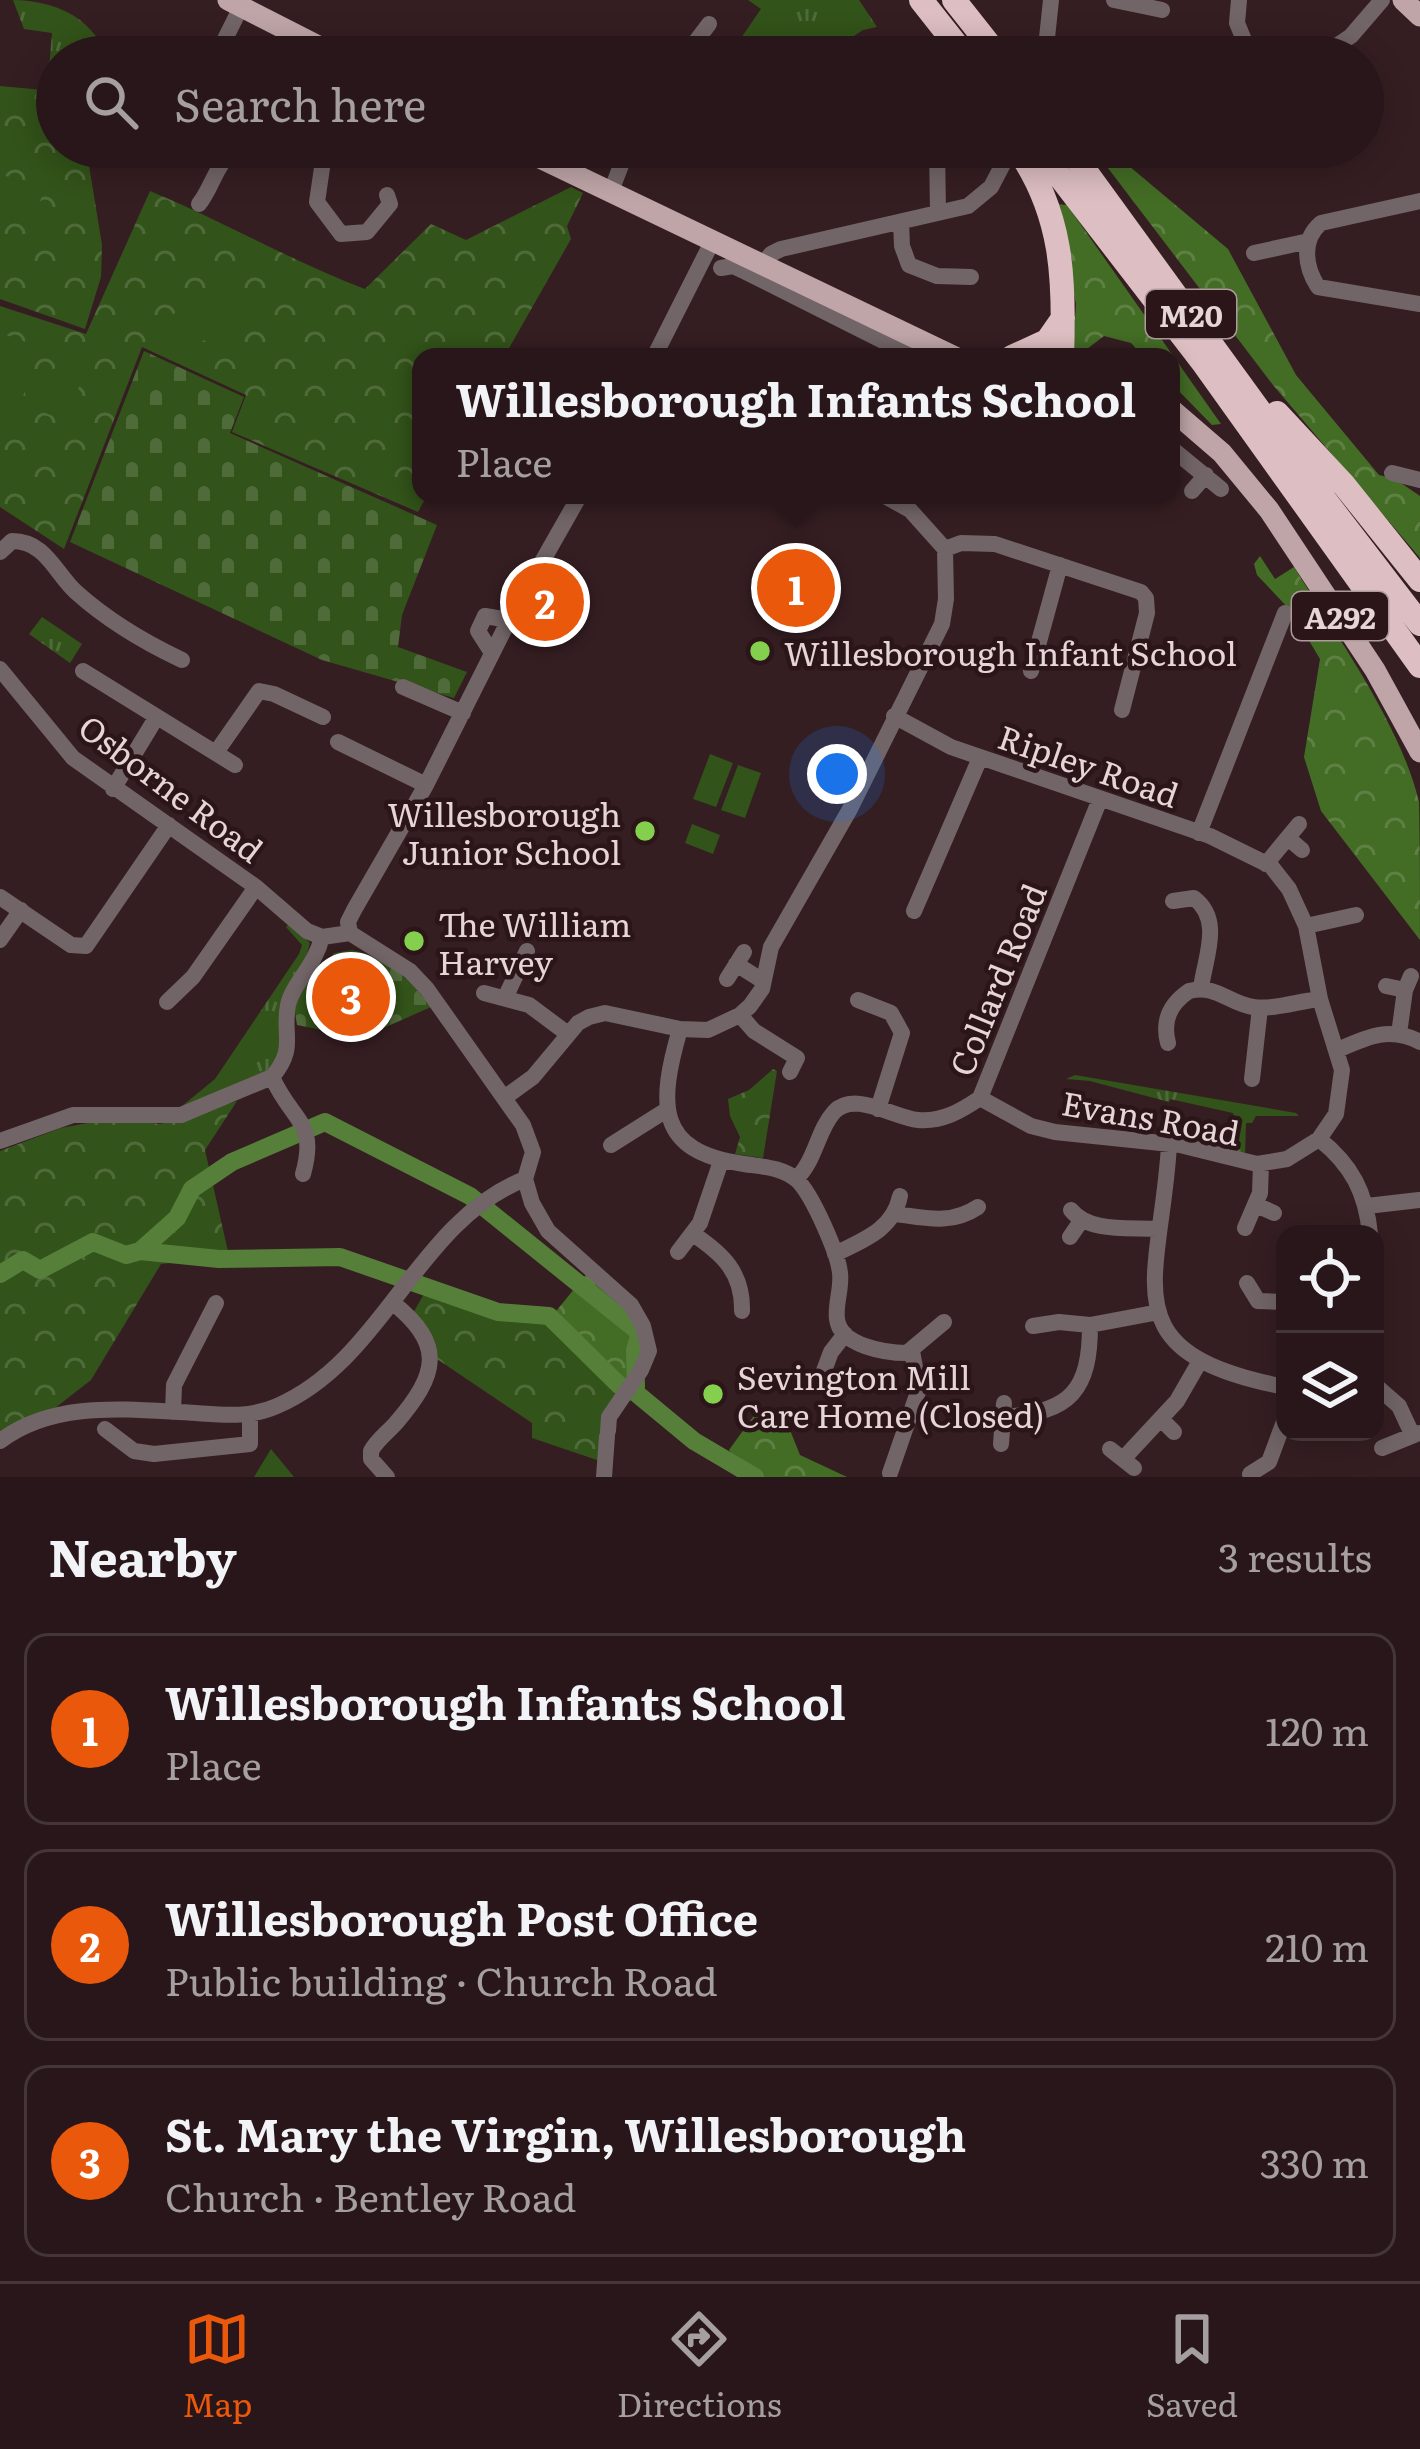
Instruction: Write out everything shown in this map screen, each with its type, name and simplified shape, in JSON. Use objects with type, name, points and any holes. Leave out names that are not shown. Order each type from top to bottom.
[{"type":"highway","points":[[908,0],[935,36]]},
{"type":"highway","points":[[921,0],[949,36]]},
{"type":"highway","points":[[954,0],[982,36]]},
{"type":"highway","points":[[1031,168],[1058,236],[1062,348]]},
{"type":"highway","name":"M20","points":[[1038,168],[1204,364],[1420,666]]},
{"type":"highway","name":"M20","points":[[1084,168],[1420,624]]},
{"type":"highway","points":[[1032,348],[1047,341],[1064,315]]},
{"type":"highway","name":"M20","points":[[1207,336],[1343,485],[1420,580]]},
{"type":"main road","points":[[1403,0],[1420,16]]},
{"type":"main road","points":[[234,4],[298,36]]},
{"type":"main road","points":[[559,168],[762,265],[806,295],[933,348]]},
{"type":"main road","name":"A292","points":[[1180,418],[1222,453],[1269,510],[1376,670],[1420,752]]},
{"type":"street","points":[[1047,36],[1051,0],[1062,0]]},
{"type":"street","points":[[1114,0],[1162,10]]},
{"type":"street","points":[[1239,0],[1243,36]]},
{"type":"street","points":[[1351,36],[1382,0]]},
{"type":"street","points":[[224,36],[234,4]]},
{"type":"street","points":[[700,36],[709,24]]},
{"type":"street","points":[[199,204],[219,168]]},
{"type":"street","points":[[322,168],[317,202],[341,234],[367,232],[392,202]]},
{"type":"street","points":[[610,194],[620,168]]},
{"type":"street","points":[[937,168],[938,212]]},
{"type":"street","points":[[762,265],[782,249],[968,206],[1006,168]]},
{"type":"street","points":[[1420,201],[1321,223],[1305,252],[1318,286],[1420,304]]},
{"type":"street","points":[[901,222],[909,265],[937,276],[971,277]]},
{"type":"street","points":[[1254,253],[1309,241]]},
{"type":"street","points":[[659,348],[712,242]]},
{"type":"street","points":[[721,268],[733,266],[806,295],[899,348]]},
{"type":"street","points":[[1180,455],[1221,489]]},
{"type":"street","points":[[1392,473],[1420,480]]},
{"type":"street","points":[[1192,491],[1206,475]]},
{"type":"street","points":[[350,933],[348,922],[354,910],[575,504]]},
{"type":"street","points":[[504,1098],[533,1077],[578,1023],[605,1013],[708,1030],[740,1016],[757,996],[771,947],[850,809],[942,624],[945,549],[899,504]]},
{"type":"street","points":[[0,552],[12,541],[28,543],[59,567],[77,593],[173,650]]},
{"type":"street","points":[[945,549],[994,544],[1136,588],[1146,598],[1147,613],[1137,692],[1123,710]]},
{"type":"street","points":[[1031,671],[1044,654],[1060,565]]},
{"type":"street","points":[[1199,833],[1286,626]]},
{"type":"street","name":"Osborne Road","points":[[83,671],[235,765]]},
{"type":"street","name":"Osborne Road","points":[[1,674],[67,752],[256,887],[307,931],[322,937]]},
{"type":"street","points":[[403,687],[463,713]]},
{"type":"street","points":[[217,751],[259,692],[323,717]]},
{"type":"street","name":"Ripley Road","points":[[894,716],[951,748],[1199,833],[1266,864]]},
{"type":"street","points":[[113,789],[156,718]]},
{"type":"street","points":[[338,742],[426,785]]},
{"type":"street","points":[[914,911],[980,758]]},
{"type":"street","name":"Collard Road","points":[[796,1179],[814,1156],[833,1113],[851,1105],[933,1120],[962,1111],[980,1098],[1100,799]]},
{"type":"street","points":[[0,897],[71,945],[86,946],[169,826]]},
{"type":"street","points":[[1297,837],[1266,864],[1289,889],[1306,926],[1320,999],[1338,1050],[1342,1082],[1337,1108],[1319,1139],[1352,1173],[1367,1206],[1369,1225]]},
{"type":"street","points":[[194,1004],[171,996],[193,977],[256,887]]},
{"type":"street","points":[[1174,901],[1196,890],[1212,922],[1201,988]]},
{"type":"street","points":[[0,940],[21,910]]},
{"type":"street","points":[[1306,926],[1346,923]]},
{"type":"street","points":[[0,1141],[73,1115],[181,1115],[272,1077],[290,1042],[290,997],[316,958],[322,937],[350,933],[410,971],[427,988],[523,1125],[533,1152],[525,1179],[548,1231],[631,1305],[644,1326],[649,1351],[609,1417],[604,1477]]},
{"type":"street","points":[[506,996],[527,951]]},
{"type":"street","points":[[736,965],[763,981]]},
{"type":"street","points":[[1400,1034],[1401,984]]},
{"type":"street","points":[[1161,1031],[1180,998],[1201,988],[1260,1008],[1320,999]]},
{"type":"street","points":[[484,993],[506,996],[538,1010],[568,1034]]},
{"type":"street","points":[[862,1007],[891,1013],[902,1033],[878,1109]]},
{"type":"street","points":[[1245,1071],[1260,1008]]},
{"type":"street","points":[[740,1016],[754,1031],[797,1058],[790,1072]]},
{"type":"street","points":[[680,1029],[666,1085],[676,1136],[693,1151],[721,1161],[772,1168],[796,1179],[835,1254],[841,1278],[837,1318],[844,1334],[881,1349],[912,1351],[944,1322]]},
{"type":"street","points":[[1338,1050],[1370,1036],[1400,1034],[1420,1042]]},
{"type":"street","points":[[272,1077],[306,1131],[311,1147],[303,1174]]},
{"type":"street","name":"Evans Road","points":[[980,1098],[1083,1137],[1169,1145],[1261,1164],[1287,1159],[1319,1139]]},
{"type":"street","points":[[611,1145],[668,1109]]},
{"type":"street","points":[[1169,1145],[1167,1183],[1156,1229],[1159,1312],[1167,1335],[1200,1360],[1276,1386]]},
{"type":"street","points":[[678,1252],[710,1201],[721,1161]]},
{"type":"street","name":"Evans Road","points":[[1245,1228],[1256,1205],[1261,1164]]},
{"type":"street","points":[[0,1441],[34,1420],[64,1411],[250,1415],[291,1400],[334,1372],[472,1212],[525,1179]]},
{"type":"street","points":[[1367,1206],[1410,1195]]},
{"type":"street","points":[[835,1254],[873,1235],[898,1205],[926,1220],[971,1217]]},
{"type":"street","points":[[1256,1205],[1274,1213]]},
{"type":"street","points":[[1070,1237],[1076,1215],[1156,1229]]},
{"type":"street","points":[[693,1234],[726,1259],[747,1298]]},
{"type":"street","points":[[1247,1283],[1256,1308],[1276,1304]]},
{"type":"street","points":[[387,1477],[370,1451],[420,1389],[430,1356],[422,1329],[393,1303]]},
{"type":"street","points":[[173,1412],[174,1385],[206,1310]]},
{"type":"street","points":[[1033,1327],[1052,1314],[1090,1325],[1159,1312]]},
{"type":"street","points":[[1001,1444],[1005,1410],[1048,1411],[1075,1392],[1089,1366],[1090,1325]]},
{"type":"street","points":[[819,1384],[827,1359],[844,1334]]},
{"type":"street","points":[[888,1463],[920,1389],[912,1351]]},
{"type":"street","points":[[1122,1458],[1168,1425],[1200,1360]]},
{"type":"street","points":[[1382,1448],[1416,1433],[1400,1406],[1384,1393]]},
{"type":"street","points":[[114,1429],[134,1451],[154,1454],[250,1444],[250,1415]]},
{"type":"street","points":[[1248,1472],[1269,1462],[1277,1441]]},
{"type":"green space","points":[[13,0],[48,5],[73,15],[97,36],[52,36],[24,29]]},
{"type":"green space","points":[[748,0],[859,0],[877,27],[854,36],[742,36],[761,9]]},
{"type":"green space","points":[[0,86],[36,89],[36,168],[89,168],[102,245],[101,277],[85,329],[0,299]]},
{"type":"green space","points":[[1108,168],[1131,168],[1228,249],[1296,375],[1379,475],[1395,479],[1420,496],[1420,558],[1273,385]]},
{"type":"green space","points":[[0,173],[43,194],[29,226],[0,212]]},
{"type":"green space","points":[[571,187],[583,193],[567,226],[571,239],[509,348],[412,348],[412,504],[422,504],[418,512],[232,432],[246,395],[142,347],[64,549],[0,507],[0,306],[86,334],[150,191],[365,289],[431,224],[466,240]]},
{"type":"green space","points":[[1056,204],[1067,205],[1168,348],[1136,348],[1104,336],[1088,348],[1073,348],[1076,304]]},
{"type":"green space","points":[[236,298],[234,332],[163,352],[153,319]]},
{"type":"green space","points":[[0,333],[40,347],[8,440],[0,437]]},
{"type":"green space","points":[[144,351],[244,397],[230,433],[437,525],[402,615],[398,647],[467,672],[454,698],[322,660],[70,542]]},
{"type":"green space","points":[[58,360],[85,371],[66,421],[38,410]]},
{"type":"green space","points":[[1180,366],[1221,424],[1212,425],[1180,392]]},
{"type":"green space","points":[[1260,556],[1275,579],[1294,567],[1366,681],[1398,742],[1419,802],[1420,940],[1321,811],[1304,757],[1320,659],[1292,612],[1257,575],[1254,564]]},
{"type":"green space","points":[[42,617],[82,644],[70,663],[29,634]]},
{"type":"green space","points":[[710,754],[733,763],[716,807],[693,799]]},
{"type":"green space","points":[[738,765],[761,773],[745,818],[721,810]]},
{"type":"green space","points":[[692,824],[720,835],[713,854],[685,843]]},
{"type":"green space","points":[[290,923],[310,943],[278,1057],[264,1074],[182,1106],[215,1079],[299,954],[302,945],[286,927]]},
{"type":"green space","points":[[352,950],[397,971],[431,1007],[361,1038],[297,1025],[293,1000],[334,953]]},
{"type":"green space","points":[[773,1069],[777,1071],[763,1158],[735,1154],[740,1137],[728,1099],[749,1090]]},
{"type":"green space","points":[[1075,1075],[1299,1116],[1256,1116],[1246,1123],[1245,1155],[1223,1150],[1236,1127],[1233,1113],[1066,1079]]},
{"type":"green space","points":[[237,1101],[205,1150],[229,1256],[161,1264],[91,1380],[0,1447],[0,1151],[61,1128],[114,1118],[160,1124]]},
{"type":"green space","points":[[588,1272],[627,1315],[646,1352],[618,1392],[548,1321]]},
{"type":"green space","points":[[424,1294],[494,1316],[548,1321],[618,1392],[600,1461],[532,1438],[532,1423],[434,1357],[426,1326],[413,1313]]},
{"type":"green space","points":[[758,1410],[790,1430],[800,1455],[847,1477],[745,1477],[729,1450]]},
{"type":"green space","points":[[271,1449],[294,1477],[254,1477]]},
{"type":"waterway","points":[[140,1251],[177,1218],[192,1189],[232,1162],[325,1122],[470,1196],[640,1333],[635,1350],[636,1387]]},
{"type":"waterway","points":[[0,1274],[23,1260],[40,1270],[93,1242],[126,1255],[140,1251],[219,1259],[340,1257],[498,1312],[549,1316],[619,1385],[636,1393],[694,1441],[755,1477]]},
{"type":"place","name":"Willesborough Infants School","points":[[796,588]]},
{"type":"place","name":"Willesborough Post Office","points":[[545,602]]},
{"type":"place","name":"Willesborough Infant School","points":[[760,651]]},
{"type":"place","name":"Willesborough Junior School","points":[[645,831]]},
{"type":"place","name":"The William Harvey","points":[[414,941]]},
{"type":"place","name":"St. Mary the Virgin, Willesborough","points":[[351,997]]},
{"type":"place","name":"Sevington Mill Care Home (Closed)","points":[[713,1394]]}]
